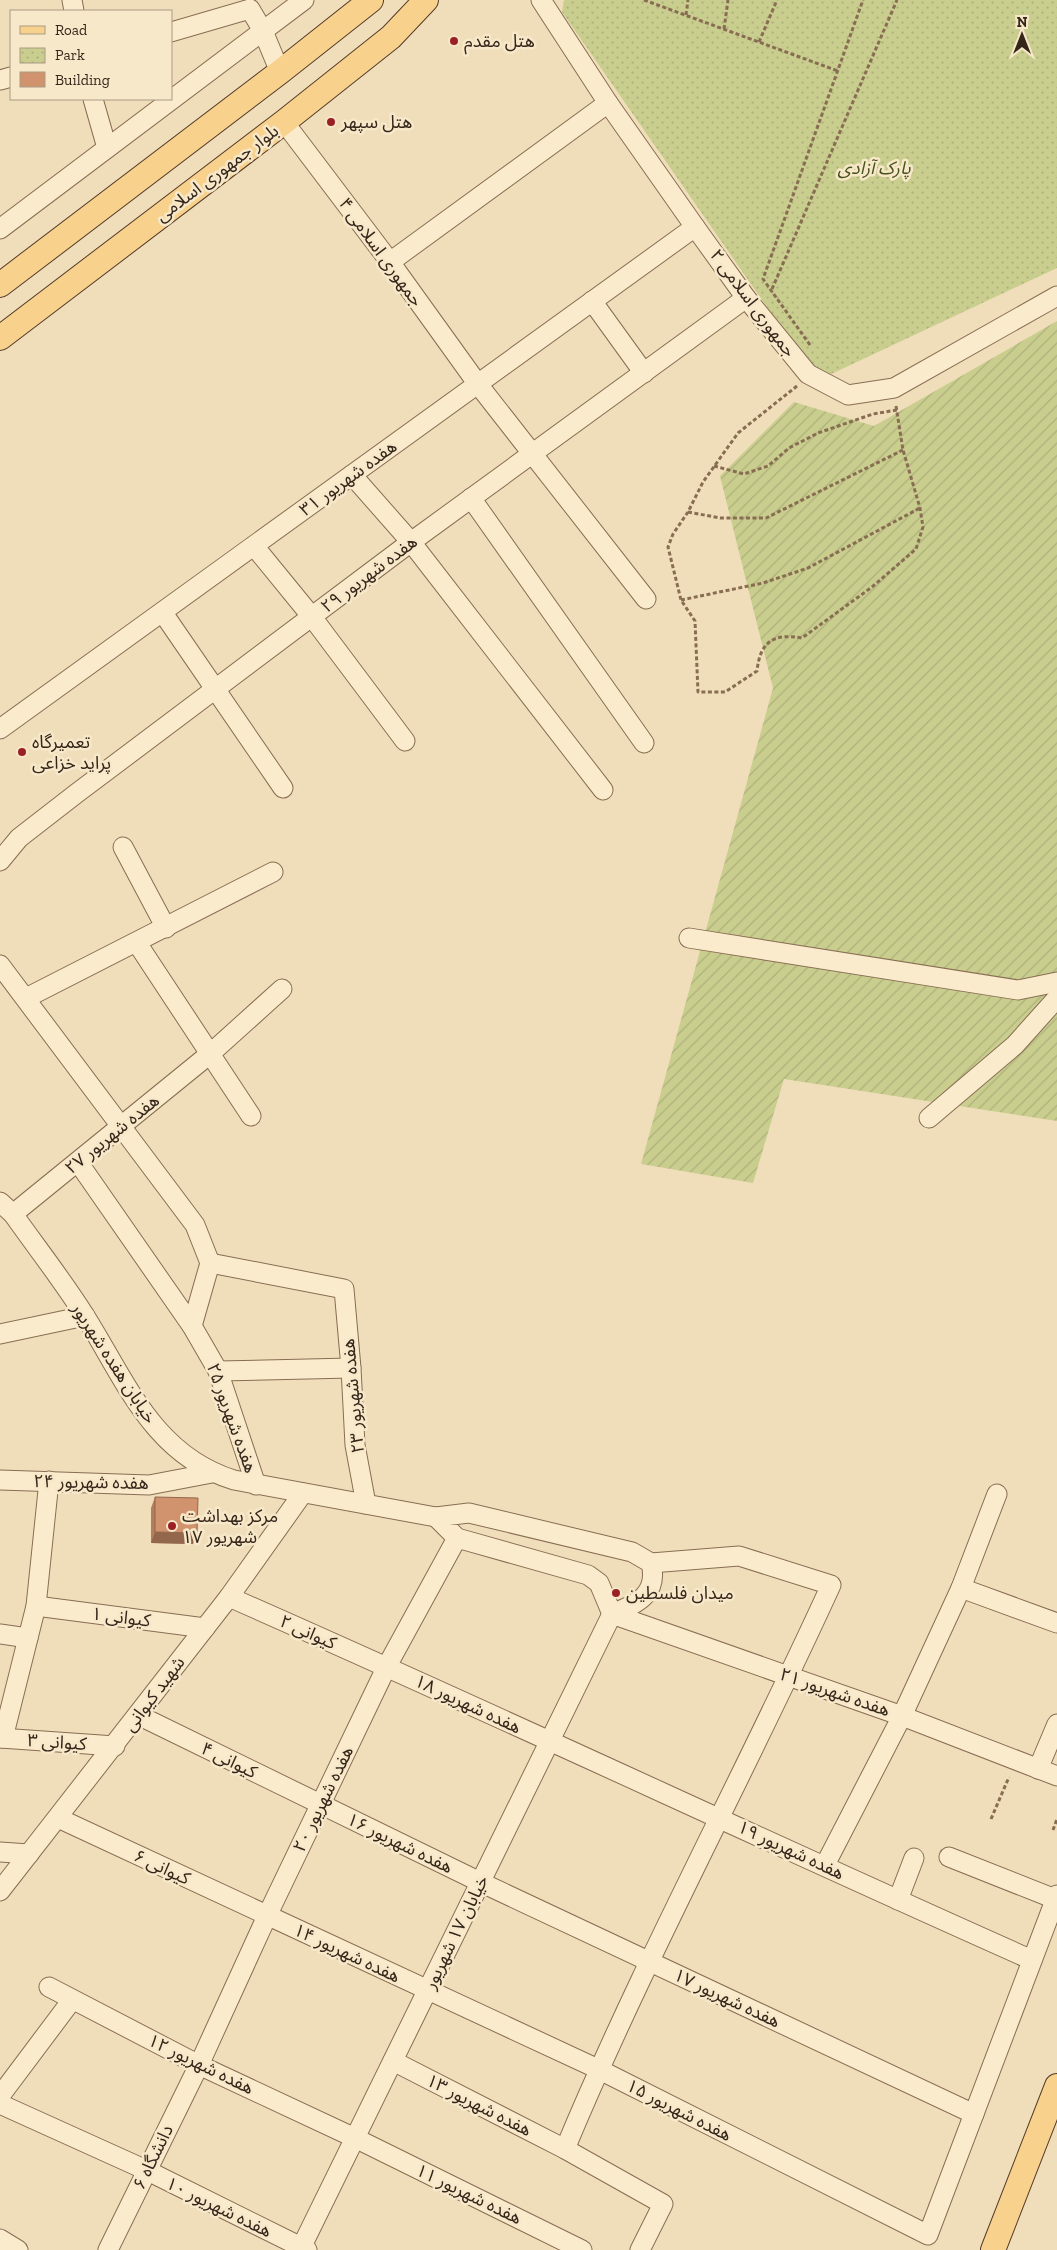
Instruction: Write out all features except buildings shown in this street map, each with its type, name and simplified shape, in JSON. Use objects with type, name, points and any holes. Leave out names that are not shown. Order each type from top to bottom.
[{"type":"main road","points":[[0,285],[280,72],[371,0]]},
{"type":"main road","name":"بلوار جمهوری اسلامی","points":[[0,338],[284,122],[391,37],[426,0]]},
{"type":"main road","points":[[993,2250],[1057,2086]]},
{"type":"street","points":[[172,99],[304,0]]},
{"type":"street","name":"جمهوری اسلامی ۲","points":[[542,1],[608,103],[695,227],[746,298],[808,374],[848,395],[894,388],[1057,296]]},
{"type":"street","points":[[172,32],[250,9],[263,31],[280,72]]},
{"type":"street","points":[[93,100],[107,148]]},
{"type":"street","points":[[0,229],[171,100]]},
{"type":"street","points":[[390,262],[608,103]]},
{"type":"street","name":"جمهوری اسلامی ۴","points":[[284,122],[390,262],[477,384],[646,599]]},
{"type":"street","name":"هفده شهریور ۳۱","points":[[0,729],[164,613],[695,227]]},
{"type":"street","name":"هفده شهریور ۲۹","points":[[0,861],[19,838],[411,542],[746,298]]},
{"type":"street","points":[[592,301],[644,372]]},
{"type":"street","points":[[352,475],[411,542],[603,790]]},
{"type":"street","points":[[471,498],[644,743]]},
{"type":"street","points":[[254,546],[312,617],[405,741]]},
{"type":"street","points":[[164,613],[283,788]]},
{"type":"street","points":[[123,847],[166,928]]},
{"type":"street","points":[[26,998],[274,872]]},
{"type":"street","points":[[689,938],[1018,990],[1057,982]]},
{"type":"street","points":[[137,943],[252,1116]]},
{"type":"street","points":[[0,965],[195,1225],[210,1263],[192,1326]]},
{"type":"street","name":"هفده شهریور ۲۷","points":[[6,1208],[78,1162],[211,1053],[282,989]]},
{"type":"street","points":[[929,1118],[1015,1045],[1057,998]]},
{"type":"street","name":"هفده شهریور ۲۵","points":[[78,1162],[192,1326],[218,1371],[256,1485]]},
{"type":"street","name":"خیابان هفده شهریور","points":[[6,1208],[85,1316],[126,1387],[152,1424],[185,1454],[212,1473],[256,1485],[436,1517]]},
{"type":"street","name":"هفده شهریور ۲۳","points":[[210,1263],[344,1289],[352,1368],[355,1444],[366,1504]]},
{"type":"street","points":[[0,1334],[85,1316]]},
{"type":"street","points":[[218,1371],[352,1368]]},
{"type":"street","name":"هفده شهریور ۲۴","points":[[0,1480],[149,1486],[212,1473]]},
{"type":"street","points":[[1,1738],[36,1606],[49,1481]]},
{"type":"street","name":"شهید کیوانی","points":[[0,1891],[230,1597],[303,1493]]},
{"type":"street","points":[[825,1865],[902,1716],[961,1588],[997,1494]]},
{"type":"street","points":[[436,1517],[469,1513],[632,1552],[650,1563],[738,1556],[831,1585],[790,1676],[719,1817],[598,2069],[565,2149]]},
{"type":"street","points":[[436,1517],[457,1538],[588,1575],[599,1583],[612,1614],[639,1602],[650,1588],[653,1573],[650,1563]]},
{"type":"street","name":"هفده شهریور ۲۰","points":[[199,2065],[266,1916],[387,1666],[457,1538]]},
{"type":"street","points":[[961,1588],[1057,1623]]},
{"type":"street","name":"کیوانی ۲","points":[[230,1597],[387,1666]]},
{"type":"street","name":"کیوانی ۱","points":[[36,1606],[205,1628]]},
{"type":"street","name":"هفده شهریور ۲۱","points":[[612,1614],[902,1716],[1057,1776]]},
{"type":"street","name":"خیابان ۱۷ شهریور","points":[[303,2249],[355,2138],[612,1614]]},
{"type":"street","points":[[0,1634],[28,1638]]},
{"type":"street","name":"هفده شهریور ۱۸","points":[[387,1666],[549,1742]]},
{"type":"street","name":"کیوانی ۴","points":[[138,1715],[320,1804]]},
{"type":"street","points":[[1038,1769],[1057,1724]]},
{"type":"street","name":"کیوانی ۳","points":[[1,1738],[115,1746]]},
{"type":"street","name":"هفده شهریور ۱۹","points":[[549,1742],[719,1817],[1032,1960]]},
{"type":"street","name":"هفده شهریور ۱۶","points":[[320,1804],[480,1882]]},
{"type":"street","name":"کیوانی ۶","points":[[58,1818],[266,1916]]},
{"type":"street","points":[[0,1852],[29,1854]]},
{"type":"street","points":[[949,1856],[1056,1897],[974,2114]]},
{"type":"street","points":[[898,1900],[914,1858]]},
{"type":"street","name":"هفده شهریور ۱۷","points":[[480,1882],[974,2114]]},
{"type":"street","name":"هفده شهریور ۱۴","points":[[266,1916],[428,1990]]},
{"type":"street","name":"هفده شهریور ۱۲","points":[[49,1988],[199,2065],[355,2138]]},
{"type":"street","name":"هفده شهریور ۱۵","points":[[428,1990],[598,2069],[928,2236],[974,2114]]},
{"type":"street","points":[[3,2084],[72,2000]]},
{"type":"street","name":"هفده شهریور ۱۳","points":[[393,2060],[565,2149],[663,2204],[640,2250]]},
{"type":"street","name":"دانشگاه ۶","points":[[108,2250],[199,2065]]},
{"type":"street","name":"هفده شهریور ۱۰","points":[[0,2104],[146,2170],[303,2249]]},
{"type":"street","name":"هفده شهریور ۱۱","points":[[355,2138],[582,2250]]},
{"type":"street","points":[[0,2239],[18,2250]]},
{"type":"path","points":[[644,0],[838,71]]},
{"type":"path","points":[[686,15],[688,0]]},
{"type":"path","points":[[724,29],[728,0]]},
{"type":"path","points":[[759,42],[777,0]]},
{"type":"path","points":[[863,0],[763,278],[811,346],[808,374],[792,392],[738,433],[703,482],[688,512],[673,534],[668,547],[681,600],[694,621],[698,692],[725,692],[757,672],[759,655],[769,642],[787,636],[802,638],[872,587],[916,549],[923,527],[920,508],[903,450],[894,388]]},
{"type":"path","points":[[772,290],[897,0]]},
{"type":"path","points":[[714,466],[744,474],[768,466],[789,448],[818,433],[873,414],[897,410]]},
{"type":"path","points":[[688,512],[720,518],[766,518],[903,450]]},
{"type":"path","points":[[681,600],[763,583],[808,568],[920,508]]},
{"type":"path","points":[[991,1819],[1016,1760]]},
{"type":"path","points":[[1053,1830],[1057,1819]]},
{"type":"green space","name":"پارک آزادی","points":[[564,0],[1057,0],[1057,268],[827,376],[812,372],[562,12]]},
{"type":"green space","points":[[1057,321],[1057,1121],[784,1079],[753,1183],[641,1164],[773,688],[720,476],[794,402],[874,426]]},
{"type":"place","name":"هتل مقدم","points":[[454,41]]},
{"type":"place","name":"هتل سپهر","points":[[331,122]]},
{"type":"place","name":"تعمیرگاه پراید خزاعی","points":[[22,752]]},
{"type":"place","name":"مرکز بهداشت ۱۷ شهریور","points":[[172,1526]]},
{"type":"place","name":"میدان فلسطین","points":[[616,1593]]}]
